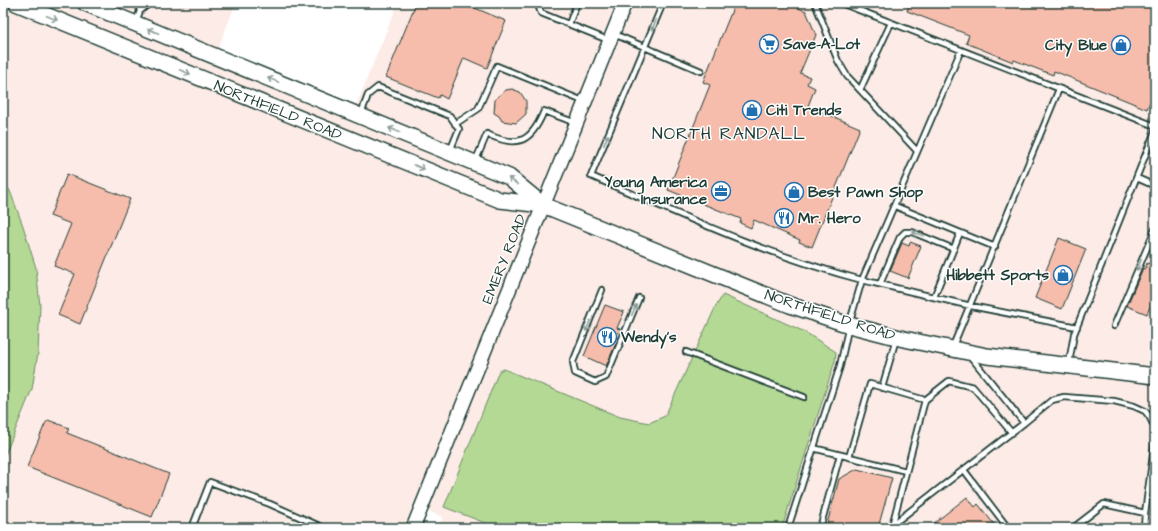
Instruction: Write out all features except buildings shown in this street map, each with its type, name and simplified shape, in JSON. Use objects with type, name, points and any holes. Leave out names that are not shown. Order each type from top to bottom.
[{"type":"main road","name":"NORTHFIELD ROAD","points":[[16,3],[500,200],[543,205],[778,300],[849,325],[968,353],[1155,376]]},
{"type":"main road","name":"NORTHFIELD ROAD","points":[[85,3],[138,17],[357,114],[509,177],[543,205]]},
{"type":"main road","name":"EMERY ROAD","points":[[413,528],[625,3]]},
{"type":"main road","points":[[126,48],[138,17]]},
{"type":"main road","points":[[344,137],[357,114]]},
{"type":"lane","points":[[138,3],[138,17]]},
{"type":"lane","points":[[138,17],[150,3]]},
{"type":"lane","points":[[538,3],[541,13],[569,24],[645,47],[700,71]]},
{"type":"lane","points":[[569,24],[577,3]]},
{"type":"lane","points":[[663,3],[591,176],[648,201],[823,270],[971,306],[1077,327]]},
{"type":"lane","points":[[816,3],[838,61],[847,76],[917,151]]},
{"type":"lane","points":[[841,3],[1155,126]]},
{"type":"lane","points":[[860,90],[891,23]]},
{"type":"lane","points":[[788,528],[840,366],[849,325],[862,280],[961,50]]},
{"type":"lane","points":[[455,124],[478,109],[497,66],[585,102]]},
{"type":"lane","points":[[357,114],[368,95],[378,87],[450,116],[459,129],[449,153]]},
{"type":"lane","points":[[952,350],[996,247],[1059,89]]},
{"type":"lane","points":[[474,163],[487,134],[504,141],[517,142],[525,138],[539,124],[544,111],[576,123]]},
{"type":"lane","points":[[1068,366],[1077,327],[1155,131]]},
{"type":"lane","points":[[1137,178],[1155,186]]},
{"type":"lane","points":[[895,206],[996,247]]},
{"type":"lane","points":[[1114,326],[1155,229]]},
{"type":"lane","points":[[880,284],[900,237],[905,232],[912,232],[954,249]]},
{"type":"lane","points":[[934,297],[960,233]]},
{"type":"lane","points":[[602,290],[573,362],[575,373],[595,382],[601,381],[606,377],[639,298]]},
{"type":"lane","points":[[882,388],[897,337]]},
{"type":"lane","points":[[686,352],[804,397]]},
{"type":"lane","points":[[968,353],[1024,423]]},
{"type":"lane","points":[[892,527],[924,400],[949,381],[973,387],[1012,433]]},
{"type":"lane","points":[[849,457],[870,384],[924,400]]},
{"type":"lane","points":[[892,527],[1052,400],[1064,397],[1114,401],[1134,406],[1145,411],[1155,428],[1155,440],[1144,528]]},
{"type":"lane","points":[[813,448],[906,472]]},
{"type":"lane","points":[[820,528],[840,455]]},
{"type":"lane","points":[[964,470],[1008,528]]},
{"type":"lane","points":[[192,528],[210,482],[270,504],[324,528]]},
{"type":"lane","points":[[1073,528],[1104,504],[1145,513]]},
{"type":"shaded area","points":[[3,3],[236,3],[215,56],[353,113],[398,3],[1155,3],[1155,528],[438,528],[443,517],[421,508],[413,528],[3,528]]},
{"type":"green space","points":[[3,180],[10,191],[36,268],[40,306],[38,353],[32,389],[3,460]]},
{"type":"green space","points":[[723,295],[805,332],[836,352],[835,361],[782,528],[498,528],[444,507],[499,371],[504,369],[620,417],[649,423],[665,416],[716,306]]},
{"type":"place","name":"Save-A-Lot","points":[[769,44]]},
{"type":"place","name":"City Blue","points":[[1121,45]]},
{"type":"place","name":"Citi Trends","points":[[752,110]]},
{"type":"place","name":"Young America Insurance","points":[[721,191]]},
{"type":"place","name":"Best Pawn Shop","points":[[794,192]]},
{"type":"place","name":"Mr. Hero","points":[[784,218]]},
{"type":"place","name":"Hibbett Sports","points":[[1063,275]]},
{"type":"place","name":"Wendy's","points":[[607,337]]},
{"type":"district","name":"NORTH RANDALL","points":[[729,133]]}]
